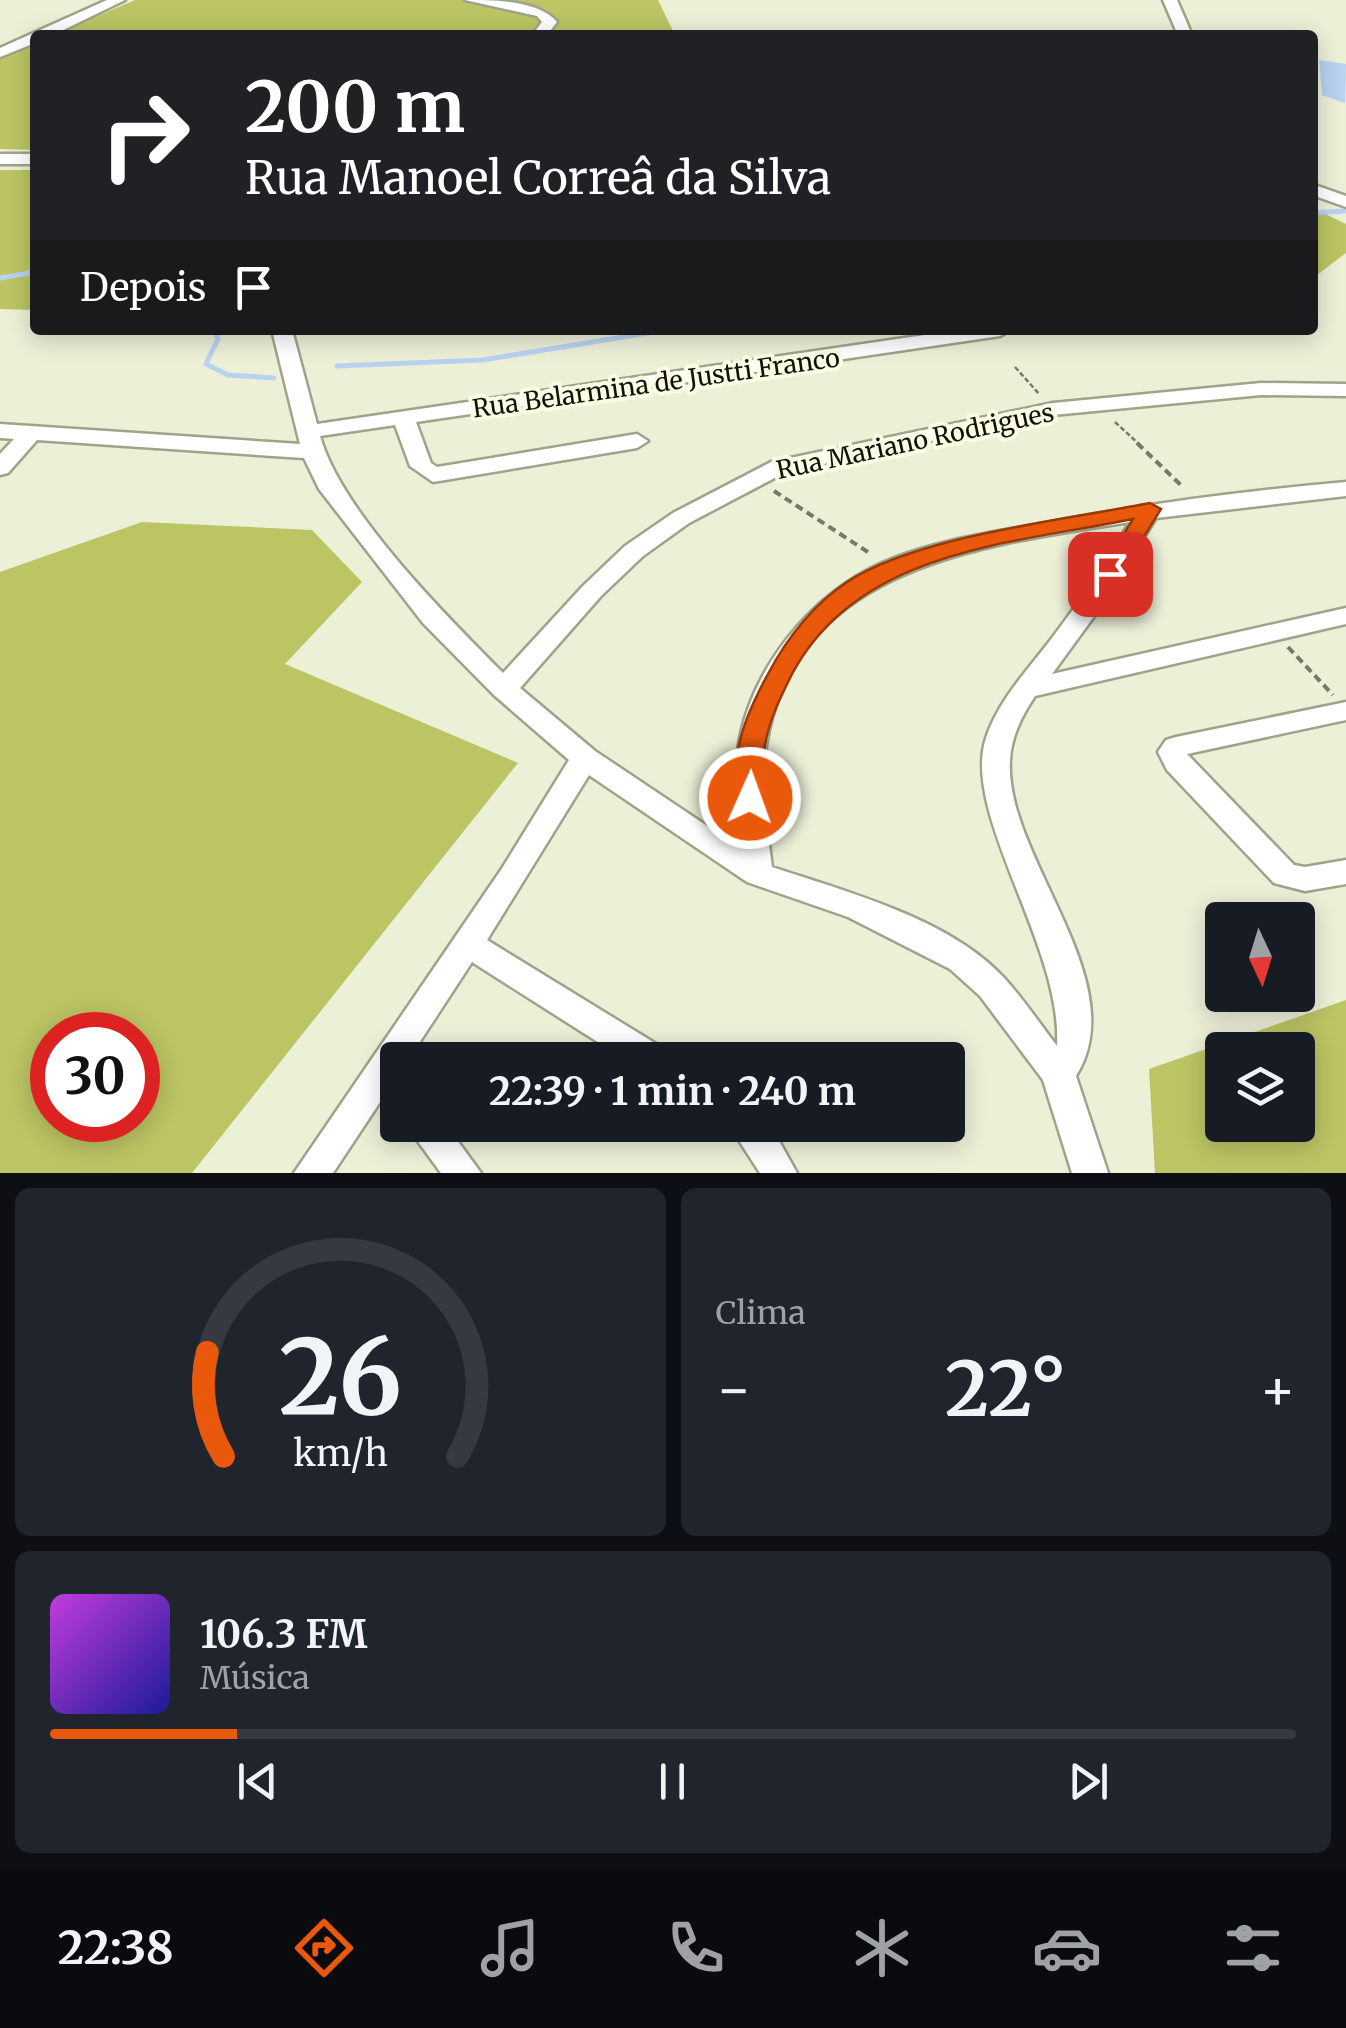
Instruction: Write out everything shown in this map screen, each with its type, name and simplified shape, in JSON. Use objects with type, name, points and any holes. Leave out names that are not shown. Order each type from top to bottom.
[{"type":"street","points":[[472,0],[542,12],[550,22],[543,30]]},
{"type":"street","points":[[1170,0],[1184,30]]},
{"type":"street","points":[[51,30],[109,2]]},
{"type":"street","points":[[0,54],[30,40]]},
{"type":"street","points":[[0,160],[30,159]]},
{"type":"street","points":[[1318,191],[1342,199]]},
{"type":"street","points":[[283,335],[326,484],[432,617],[504,689],[585,758],[758,874],[859,908],[960,960],[1002,999],[1058,1074],[1090,1173]]},
{"type":"street","name":"Rua Belarmina de Justti Franco","points":[[0,431],[312,442],[404,420],[967,335]]},
{"type":"street","name":"Rua Mariano Rodrigues","points":[[504,689],[592,591],[634,551],[682,518],[755,478],[810,460],[1054,409],[1261,388],[1346,390]]},
{"type":"street","points":[[404,420],[420,466],[433,475],[637,441]]},
{"type":"street","points":[[0,468],[30,434]]},
{"type":"street","points":[[758,874],[750,798],[752,744],[766,700],[790,656],[819,617],[855,587],[892,568],[956,548],[1150,509],[1346,489]]},
{"type":"street","points":[[1058,1074],[1075,1052],[1079,1033],[1076,1008],[1064,962],[1006,826],[996,776],[996,748],[1009,715],[1066,638],[1150,509]]},
{"type":"street","points":[[1027,689],[1346,616]]},
{"type":"street","points":[[1340,704],[1176,747],[1172,752],[1177,763],[1278,870],[1291,878],[1305,879],[1346,872]]},
{"type":"street","points":[[412,1042],[467,943],[585,758]]},
{"type":"street","points":[[467,943],[625,1042]]},
{"type":"street","points":[[312,1173],[380,1094]]},
{"type":"street","points":[[438,1142],[463,1173]]},
{"type":"street","points":[[762,1142],[779,1173]]},
{"type":"path","points":[[1016,368],[1054,409]]},
{"type":"path","points":[[1096,404],[1198,502]]},
{"type":"path","points":[[755,478],[892,568]]},
{"type":"path","points":[[1273,630],[1340,704]]},
{"type":"green space","points":[[135,0],[658,0],[673,30],[65,30]]},
{"type":"green space","points":[[30,45],[30,150],[0,149],[0,59]]},
{"type":"green space","points":[[0,170],[30,170],[30,310],[0,309]]},
{"type":"green space","points":[[1318,210],[1346,224],[1346,253],[1318,274]]},
{"type":"green space","points":[[142,522],[312,530],[362,582],[285,664],[518,763],[192,1173],[0,1173],[0,572]]},
{"type":"green space","points":[[1346,1000],[1346,1173],[1155,1173],[1149,1069],[1205,1049],[1205,1142],[1315,1142],[1315,1032],[1255,1032]]},
{"type":"water","points":[[1319,60],[1346,64],[1345,103],[1322,95]]},
{"type":"waterway","points":[[1318,213],[1345,211]]},
{"type":"waterway","points":[[0,278],[30,273]]},
{"type":"waterway","points":[[216,335],[218,339],[206,364],[228,375],[274,378]]},
{"type":"waterway","points":[[337,366],[483,360],[636,335]]},
{"type":"route","points":[[750,798],[752,744],[766,700],[790,656],[819,617],[855,587],[892,568],[956,548],[1150,509],[1110,574]]}]
